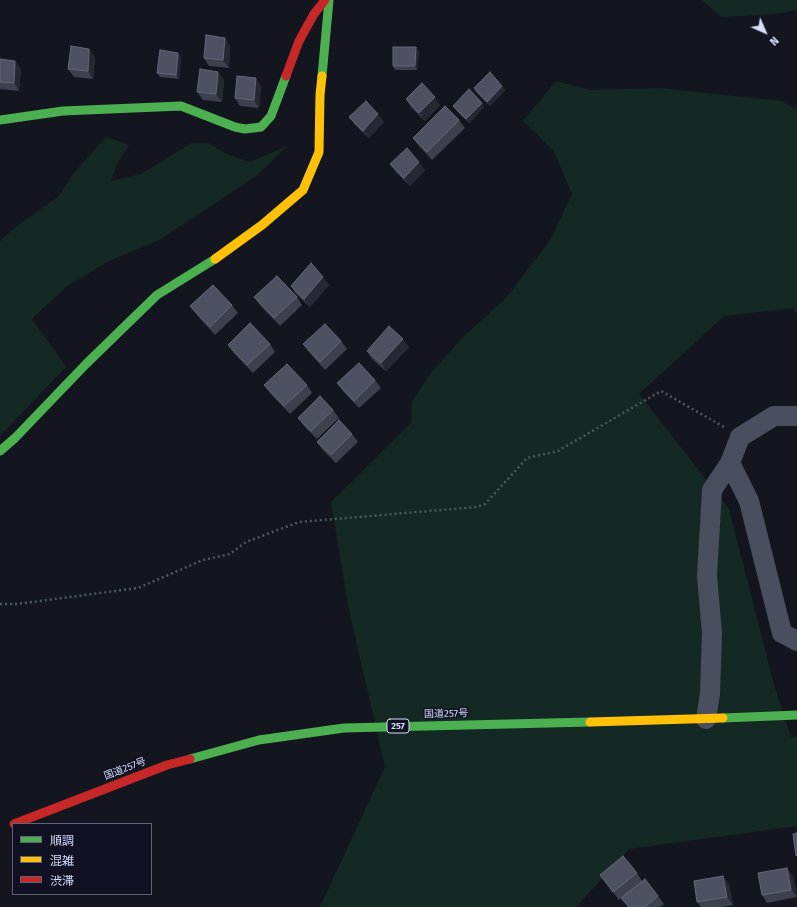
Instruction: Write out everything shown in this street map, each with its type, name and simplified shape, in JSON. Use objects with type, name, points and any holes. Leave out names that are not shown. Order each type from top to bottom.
[{"type":"main road","points":[[0,120],[63,111],[180,106],[235,127],[245,129],[261,127],[271,116],[299,41],[314,14],[325,0]]},
{"type":"main road","points":[[0,451],[15,438],[86,364],[156,295],[204,266],[262,225],[303,190],[319,152],[320,95],[329,0]]},
{"type":"main road","name":"国道257号","points":[[16,823],[167,765],[259,740],[344,728],[797,715]]},
{"type":"street","points":[[706,718],[710,694],[712,633],[707,576],[712,490],[730,463],[740,437],[774,416],[797,416]]},
{"type":"street","points":[[730,463],[749,501],[782,633],[797,641]]},
{"type":"path","points":[[0,604],[17,604],[138,588],[203,560],[230,554],[246,542],[299,522],[477,507],[485,504],[527,458],[558,451],[661,391],[740,437]]},
{"type":"green space","points":[[701,0],[797,0],[797,10],[775,14],[722,17]]},
{"type":"green space","points":[[556,81],[590,90],[659,88],[782,101],[797,110],[797,314],[793,308],[724,316],[639,394],[729,509],[774,685],[791,737],[797,737],[797,826],[629,849],[576,907],[320,907],[385,767],[349,610],[331,502],[411,423],[412,401],[430,374],[462,338],[506,298],[551,239],[572,194],[553,150],[523,121]]},
{"type":"green space","points":[[106,137],[129,145],[118,162],[111,181],[141,174],[192,143],[208,143],[226,154],[250,162],[287,146],[255,177],[159,240],[109,261],[67,286],[32,319],[66,367],[0,436],[0,241],[17,226],[58,197],[73,174]]},
{"type":"building","points":[[206,35],[225,38],[223,60],[204,58]]},
{"type":"building","points":[[71,46],[89,49],[88,71],[68,69]]},
{"type":"building","points":[[393,47],[416,47],[415,66],[393,66]]},
{"type":"building","points":[[160,50],[178,53],[176,75],[157,73]]},
{"type":"building","points":[[0,59],[15,61],[14,83],[0,82]]},
{"type":"building","points":[[200,69],[218,72],[216,94],[197,92]]},
{"type":"building","points":[[490,72],[502,86],[487,102],[474,88]]},
{"type":"building","points":[[237,76],[256,78],[254,100],[235,98]]},
{"type":"building","points":[[422,83],[435,97],[419,113],[406,99]]},
{"type":"building","points":[[469,89],[482,103],[466,119],[453,106]]},
{"type":"building","points":[[366,101],[378,114],[363,131],[349,117]]},
{"type":"building","points":[[445,106],[459,120],[427,152],[413,138]]},
{"type":"building","points":[[407,148],[419,162],[404,178],[390,164]]},
{"type":"building","points":[[311,263],[323,277],[304,299],[291,286]]},
{"type":"building","points":[[277,276],[297,297],[274,318],[254,297]]},
{"type":"building","points":[[213,285],[232,305],[210,327],[190,306]]},
{"type":"building","points":[[250,323],[270,344],[247,365],[228,345]]},
{"type":"building","points":[[325,324],[341,341],[320,362],[303,344]]},
{"type":"building","points":[[389,326],[403,339],[381,363],[367,351]]},
{"type":"building","points":[[359,363],[375,380],[354,401],[337,383]]},
{"type":"building","points":[[287,364],[307,385],[284,406],[264,385]]},
{"type":"building","points":[[320,396],[333,410],[311,431],[298,418]]},
{"type":"building","points":[[339,420],[352,434],[331,455],[317,442]]},
{"type":"building","points":[[797,833],[797,855],[796,856],[793,834]]},
{"type":"building","points":[[623,856],[637,873],[613,892],[600,875]]},
{"type":"building","points":[[787,868],[791,890],[762,895],[758,873]]},
{"type":"building","points":[[723,876],[727,897],[697,902],[694,881]]},
{"type":"building","points":[[645,879],[658,896],[645,907],[629,907],[621,898]]},
{"type":"traffic: fast","points":[[322,76],[329,0]]},
{"type":"traffic: fast","points":[[0,120],[63,111],[181,106],[235,127],[245,129],[261,127],[271,116],[286,76]]},
{"type":"traffic: fast","points":[[0,451],[15,438],[86,364],[157,295],[215,259]]},
{"type":"traffic: fast","points":[[723,718],[797,715]]},
{"type":"traffic: fast","points":[[190,759],[259,740],[344,728],[590,722]]},
{"type":"traffic: slow","points":[[215,259],[262,225],[303,190],[319,152],[320,95],[322,76]]},
{"type":"traffic: slow","points":[[590,722],[723,718]]},
{"type":"traffic: jam","points":[[286,76],[299,41],[314,14],[325,0]]},
{"type":"traffic: jam","points":[[17,823],[167,765],[190,759]]}]
